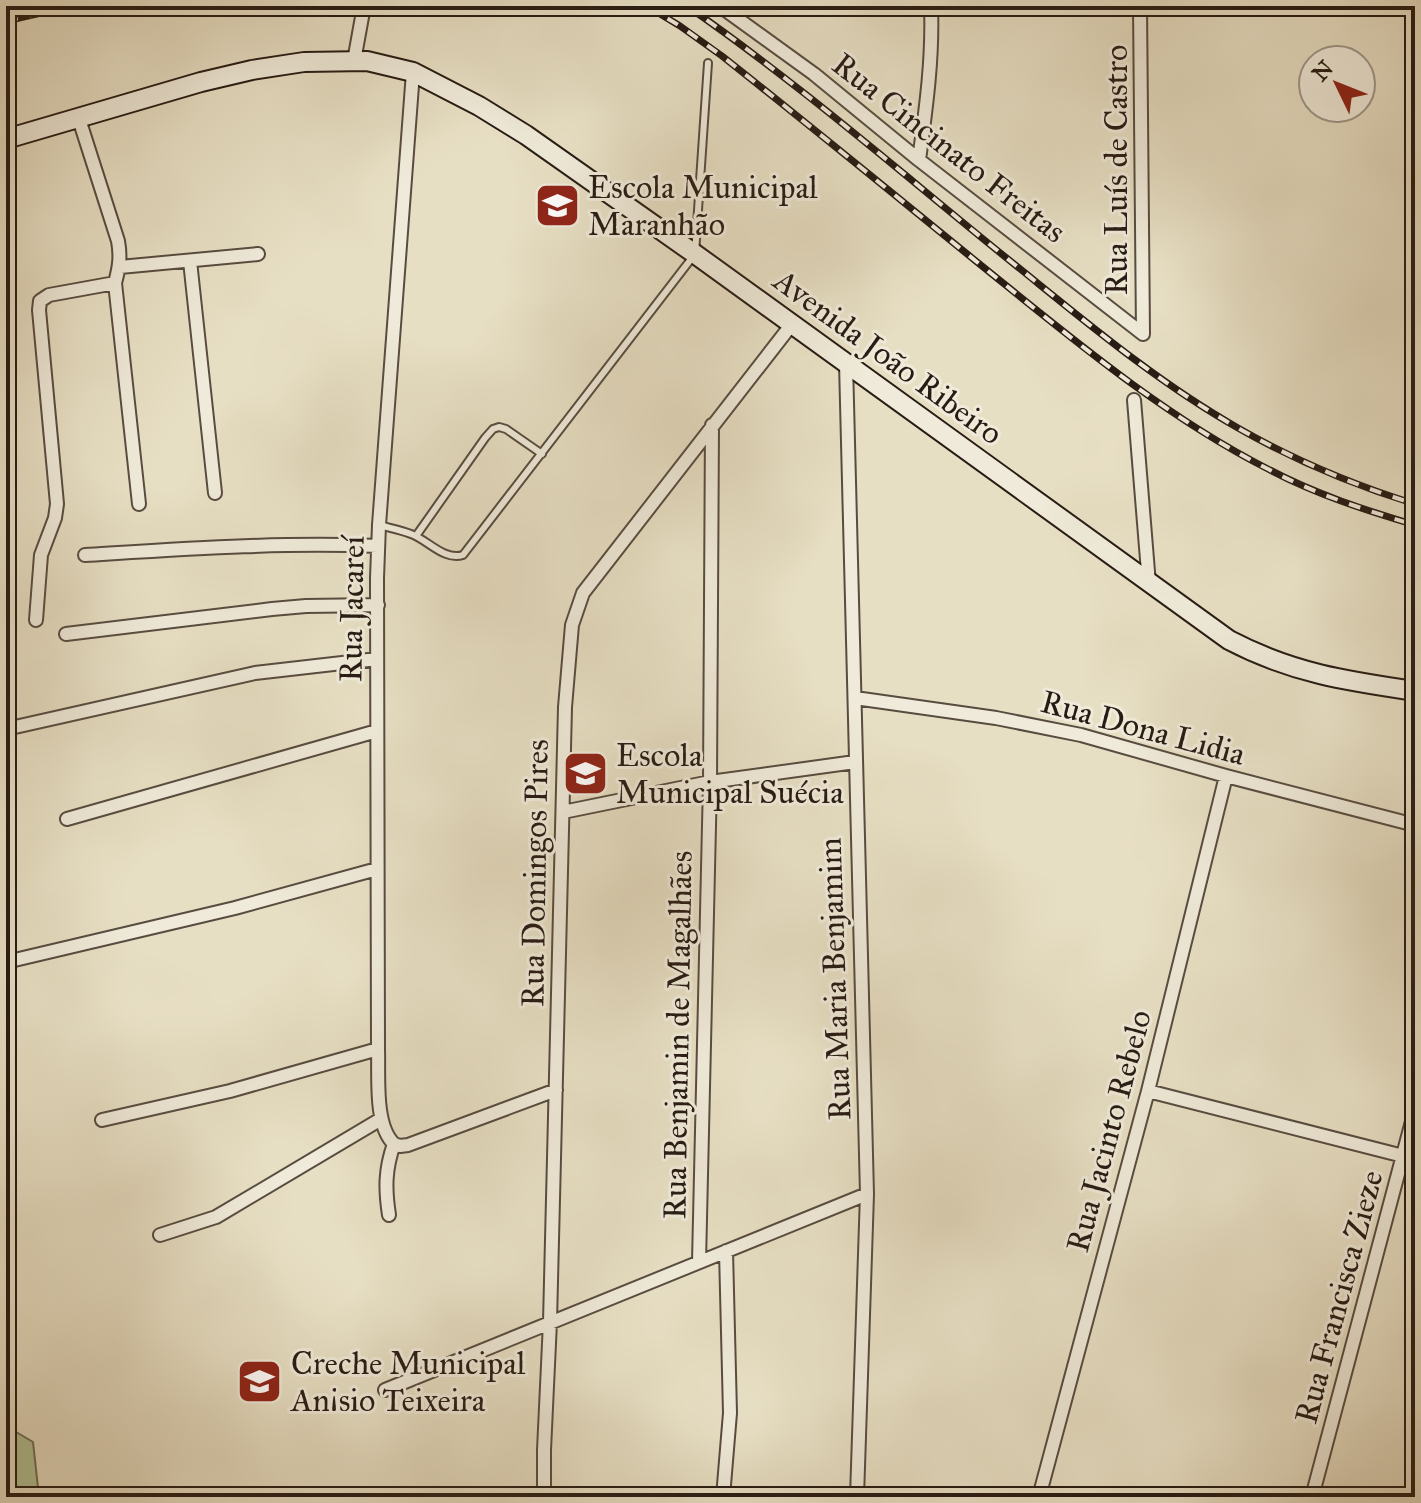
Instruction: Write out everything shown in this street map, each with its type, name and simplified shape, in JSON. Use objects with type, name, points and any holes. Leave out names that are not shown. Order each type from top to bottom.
[{"type":"main road","name":"Avenida João Ribeiro","points":[[6,139],[252,70],[304,62],[367,61],[413,72],[479,106],[526,135],[1213,630],[1270,660],[1335,679],[1415,691]]},
{"type":"street","points":[[354,61],[364,6]]},
{"type":"street","name":"Rua Cincinato Freitas","points":[[720,6],[814,74],[1143,334]]},
{"type":"street","points":[[919,160],[933,43],[931,6]]},
{"type":"street","name":"Rua Luís de Castro","points":[[1140,6],[1143,334]]},
{"type":"street","name":"Rua Jacareí","points":[[394,1144],[388,1138],[381,1119],[378,1049],[378,546],[413,72]]},
{"type":"street","points":[[79,119],[118,241],[120,267],[115,283],[139,504]]},
{"type":"street","points":[[120,267],[258,254]]},
{"type":"street","points":[[190,261],[215,493]]},
{"type":"street","points":[[36,620],[41,555],[57,504],[39,304],[49,295],[115,283]]},
{"type":"street","name":"Rua Domingos Pires","points":[[544,1497],[565,707],[572,625],[583,593],[792,324]]},
{"type":"street","name":"Rua Maria Benjamim","points":[[846,363],[867,1194],[857,1497]]},
{"type":"street","points":[[1134,400],[1149,584]]},
{"type":"street","name":"Rua Benjamin de Magalhães","points":[[699,1262],[710,782],[712,425]]},
{"type":"street","points":[[85,555],[301,545],[378,546]]},
{"type":"street","points":[[66,634],[272,609],[378,605]]},
{"type":"street","points":[[6,729],[255,673],[377,659]]},
{"type":"street","name":"Rua Dona Lidia","points":[[855,698],[1081,735],[1415,825]]},
{"type":"street","points":[[67,819],[377,731]]},
{"type":"street","points":[[563,812],[710,782],[855,762]]},
{"type":"street","name":"Rua Jacinto Rebelo","points":[[1039,1497],[1148,1091],[1226,776]]},
{"type":"street","points":[[6,948],[8,962],[235,908],[377,869]]},
{"type":"street","points":[[102,1120],[230,1091],[378,1049]]},
{"type":"street","points":[[389,1215],[385,1178],[394,1144],[408,1145],[556,1090]]},
{"type":"street","points":[[1148,1091],[1409,1158]]},
{"type":"street","name":"Rua Francisca Zieze","points":[[1312,1497],[1409,1158],[1415,1110]]},
{"type":"street","points":[[160,1235],[216,1217],[381,1119]]},
{"type":"street","points":[[385,1390],[867,1194]]},
{"type":"street","points":[[723,1497],[730,1413],[726,1251]]},
{"type":"lane","points":[[379,525],[416,536],[447,555],[463,555],[695,254],[708,63]]},
{"type":"lane","points":[[416,536],[493,429],[506,429],[542,454]]},
{"type":"green space","points":[[6,1426],[33,1442],[39,1497],[6,1497]]},
{"type":"green space","points":[[232,1487],[283,1495],[283,1497],[234,1497]]},
{"type":"railway","points":[[6,21],[71,6]]},
{"type":"railway","points":[[647,6],[722,56],[1046,318],[1154,399],[1229,448],[1286,478],[1340,501],[1415,525]]},
{"type":"railway","points":[[687,6],[812,99],[1095,329],[1179,391],[1281,451],[1347,480],[1415,504]]},
{"type":"place","name":"Escola Municipal Maranhão","points":[[557,205]]},
{"type":"place","name":"Escola Municipal Suécia","points":[[585,773]]},
{"type":"place","name":"Creche Municipal An¡sio Teixeira","points":[[260,1381]]}]
